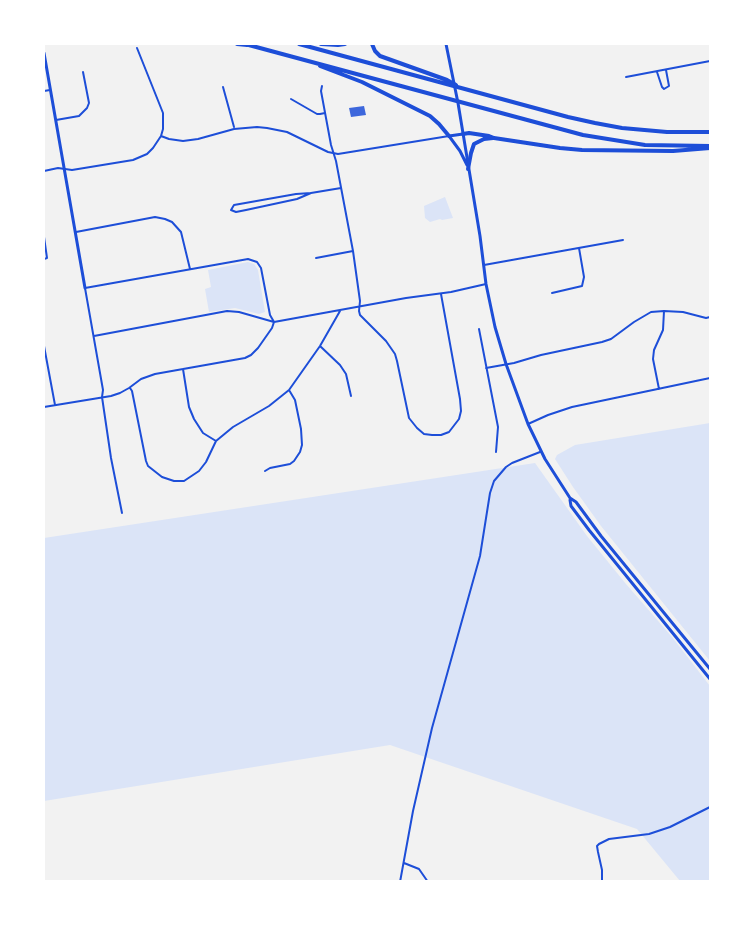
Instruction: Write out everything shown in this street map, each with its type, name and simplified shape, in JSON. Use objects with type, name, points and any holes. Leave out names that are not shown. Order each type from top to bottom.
[{"type":"highway","points":[[237,44],[254,46]]},
{"type":"highway","points":[[245,44],[546,126],[603,139],[657,146],[711,147]]},
{"type":"highway","points":[[299,44],[447,82]]},
{"type":"highway","points":[[321,44],[345,44]]},
{"type":"highway","points":[[372,44],[375,51],[388,60],[462,88],[568,117],[622,128],[667,132],[711,132]]},
{"type":"highway","points":[[308,61],[362,82],[430,117],[449,136]]},
{"type":"highway","points":[[462,134],[469,133],[582,150],[673,151],[702,150],[711,147]]},
{"type":"highway","points":[[468,169],[474,144],[483,139],[494,138]]},
{"type":"main road","points":[[446,44],[495,327],[528,424],[553,473],[589,530],[711,679]]},
{"type":"main road","points":[[44,53],[85,288]]},
{"type":"main road","points":[[462,134],[449,136],[460,151],[468,169]]},
{"type":"main road","points":[[570,498],[576,502],[601,536],[711,669]]},
{"type":"street","points":[[44,171],[58,168],[72,170],[140,158],[153,148],[161,136],[163,113],[136,48]]},
{"type":"street","points":[[626,77],[711,61]]},
{"type":"street","points":[[657,72],[664,88],[669,86],[666,70]]},
{"type":"street","points":[[56,120],[79,116],[87,108],[89,103],[83,72]]},
{"type":"street","points":[[322,86],[325,113],[353,251],[360,301],[359,311],[395,354],[409,418],[424,434],[441,435],[449,432],[455,426],[461,411],[441,294]]},
{"type":"street","points":[[223,87],[234,129]]},
{"type":"street","points":[[44,91],[50,90]]},
{"type":"street","points":[[291,99],[317,114],[325,113]]},
{"type":"street","points":[[161,136],[170,140],[183,141],[234,129],[257,127],[276,129],[328,152],[338,154],[449,136]]},
{"type":"street","points":[[311,193],[297,199],[236,212],[231,210],[234,205],[341,188]]},
{"type":"street","points":[[75,232],[155,217],[165,219],[172,222],[180,232],[190,269]]},
{"type":"street","points":[[44,237],[47,258],[44,259]]},
{"type":"street","points":[[484,264],[623,240]]},
{"type":"street","points":[[710,245],[711,254]]},
{"type":"street","points":[[552,293],[582,286],[584,277],[579,248]]},
{"type":"street","points":[[316,258],[353,251]]},
{"type":"street","points":[[44,407],[102,397],[120,393],[149,376],[236,361],[251,355],[274,322],[270,315],[261,268],[257,262],[248,259],[85,288],[103,390],[102,397],[112,466],[122,513]]},
{"type":"street","points":[[94,336],[227,311],[274,322],[406,298],[441,294],[486,284]]},
{"type":"street","points":[[129,388],[148,466],[162,477],[184,481],[200,471],[216,441],[289,390],[320,346],[340,311]]},
{"type":"street","points":[[659,389],[653,359],[654,350],[663,330],[664,311]]},
{"type":"street","points":[[486,368],[611,339],[651,312],[683,312],[706,318],[711,317]]},
{"type":"street","points":[[479,329],[498,427],[496,452]]},
{"type":"street","points":[[44,346],[55,405]]},
{"type":"street","points":[[320,346],[346,374],[351,396]]},
{"type":"street","points":[[183,369],[189,406],[194,419],[203,433],[216,441]]},
{"type":"street","points":[[528,424],[572,407],[711,378]]},
{"type":"street","points":[[265,471],[290,464],[300,452],[301,429],[295,400],[289,390]]},
{"type":"street","points":[[399,882],[434,718],[480,556],[490,493],[494,481],[506,467],[541,452]]},
{"type":"street","points":[[602,882],[597,846],[599,844],[609,839],[649,834],[670,827],[711,807]]},
{"type":"street","points":[[404,863],[419,869],[428,882]]},
{"type":"shaded area","points":[[445,197],[453,218],[430,222],[425,218],[424,206]]},
{"type":"shaded area","points":[[248,262],[254,264],[258,270],[265,312],[259,314],[235,308],[209,312],[205,289],[211,287],[208,270]]},
{"type":"shaded area","points":[[710,423],[710,661],[601,526],[555,459],[557,455],[575,445]]},
{"type":"shaded area","points":[[535,463],[587,536],[710,686],[710,881],[680,881],[637,829],[390,745],[44,801],[44,538]]},
{"type":"building","points":[[364,106],[366,115],[351,117],[349,108]]}]
